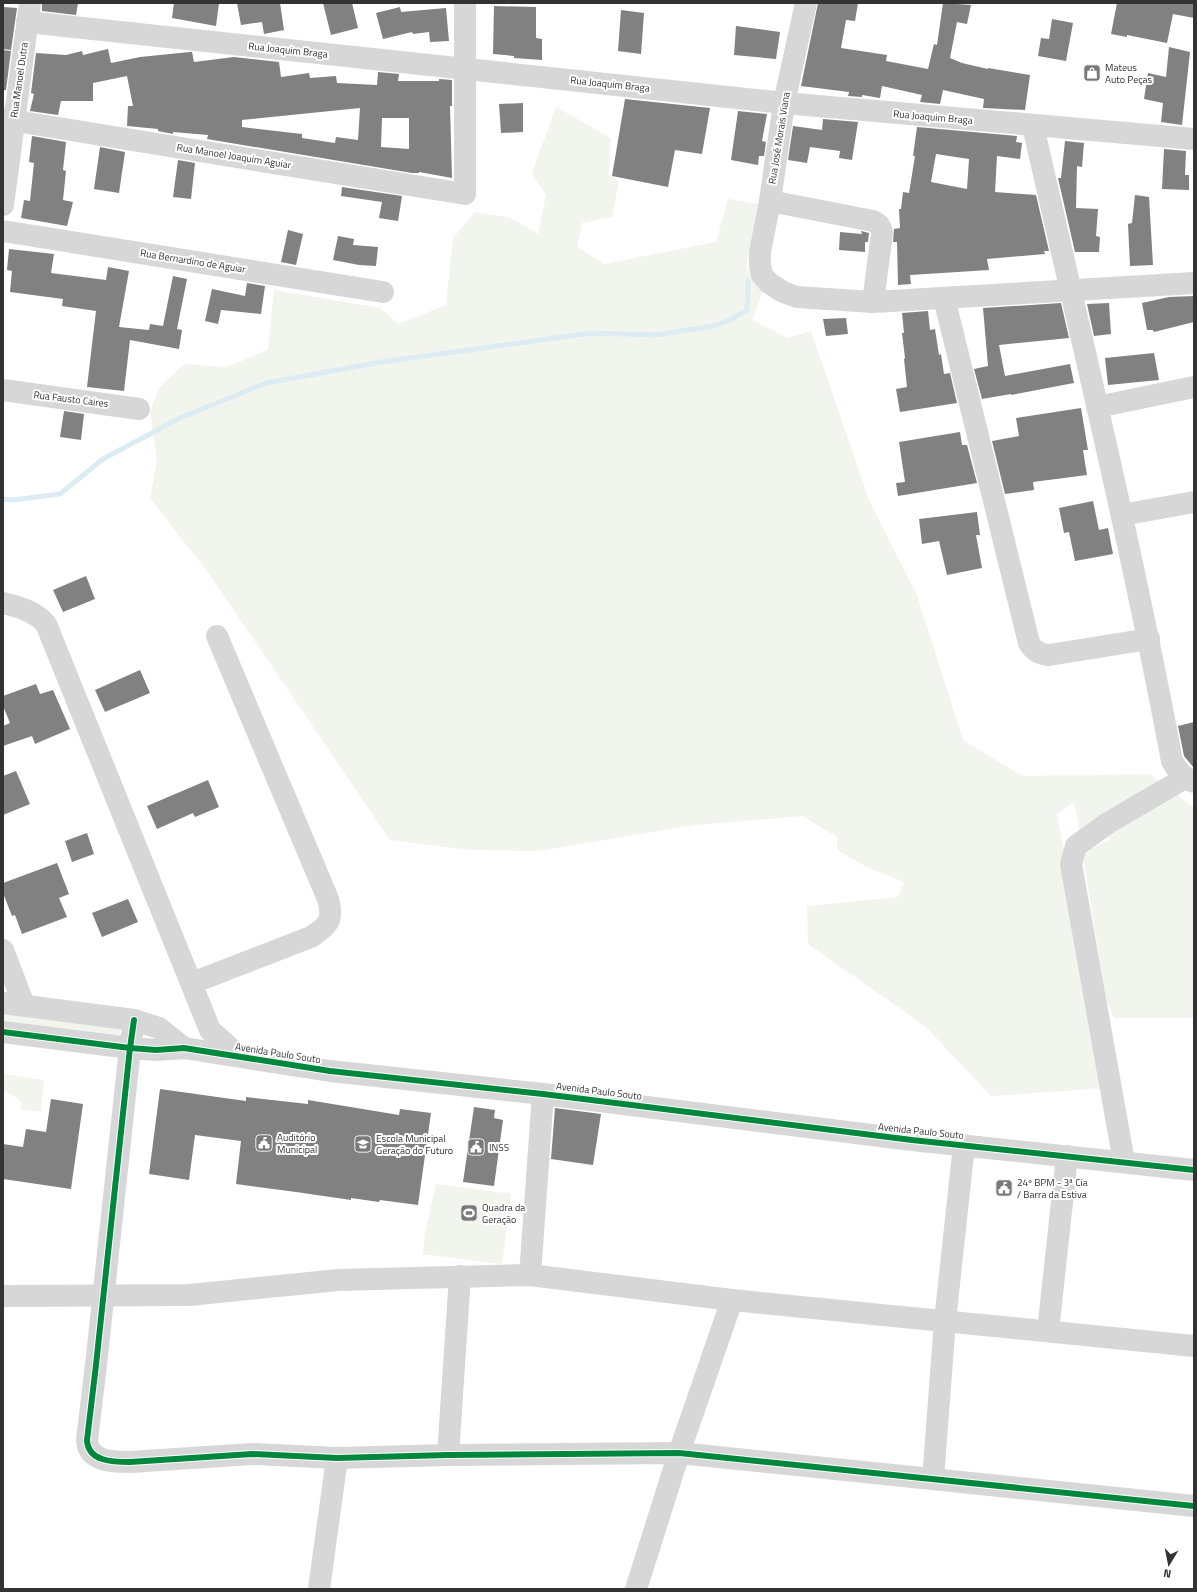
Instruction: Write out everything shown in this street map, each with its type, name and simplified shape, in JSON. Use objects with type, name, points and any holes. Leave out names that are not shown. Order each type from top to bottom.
[{"type":"street","points":[[464,3],[465,69]]},
{"type":"street","name":"Rua José Morais Viana","points":[[806,3],[784,103],[770,201],[760,252],[762,274],[769,283],[782,292],[797,297],[873,302]]},
{"type":"street","name":"Rua Joaquim Braga","points":[[29,13],[465,69],[784,103],[1194,139]]},
{"type":"street","name":"Rua Manoel Dutra","points":[[3,205],[8,119],[29,13]]},
{"type":"street","name":"Rua Manoel Joaquim Aguiar","points":[[8,119],[465,194],[465,69]]},
{"type":"street","points":[[1033,126],[1122,515],[1149,639],[1172,761],[1177,770],[1189,780],[1108,823],[1076,846],[1071,864],[1124,1162]]},
{"type":"street","points":[[770,201],[878,223],[882,228],[882,233],[873,302],[1194,283]]},
{"type":"street","name":"Rua Bernardino de Aguiar","points":[[3,231],[383,292]]},
{"type":"street","points":[[944,298],[1029,643],[1033,650],[1040,654],[1048,655],[1149,639]]},
{"type":"street","points":[[1097,407],[1194,387]]},
{"type":"street","name":"Rua Fausto Caires","points":[[3,390],[139,409]]},
{"type":"street","points":[[1122,515],[1194,502]]},
{"type":"street","points":[[3,604],[25,609],[41,618],[46,624],[210,1030],[239,1056]]},
{"type":"street","points":[[192,983],[310,937],[324,929],[331,916],[328,898],[217,636]]},
{"type":"street","points":[[3,950],[14,1004],[134,1020],[159,1028],[184,1048]]},
{"type":"street","points":[[134,1020],[87,1440],[89,1451],[94,1455],[114,1462],[125,1462],[252,1454],[337,1458],[448,1455],[679,1453],[1194,1506]]},
{"type":"street","name":"Avenida Paulo Souto","points":[[3,1032],[130,1048],[156,1050],[184,1048],[330,1071],[543,1094],[964,1146],[1194,1170]]},
{"type":"street","points":[[530,1275],[543,1094]]},
{"type":"street","points":[[933,1479],[945,1321],[964,1146]]},
{"type":"street","points":[[1048,1332],[1067,1156]]},
{"type":"street","points":[[3,1296],[190,1294],[338,1280],[530,1275],[732,1300],[1194,1346]]},
{"type":"street","points":[[448,1455],[460,1276]]},
{"type":"street","points":[[636,1589],[679,1453],[732,1300]]},
{"type":"street","points":[[319,1589],[337,1458]]},
{"type":"shaded area","points":[[556,107],[611,138],[609,175],[619,181],[612,217],[582,223],[577,247],[604,264],[716,242],[728,199],[758,204],[746,267],[763,291],[752,320],[788,338],[811,331],[869,500],[917,595],[963,740],[1022,776],[1150,774],[1194,808],[1194,1018],[1114,1018],[1106,999],[1083,857],[1090,849],[1112,838],[1081,837],[1074,802],[1057,814],[1109,1089],[991,1096],[925,1026],[808,944],[807,906],[898,897],[904,882],[867,867],[837,850],[837,837],[803,816],[694,825],[538,851],[471,850],[390,840],[210,575],[150,498],[157,460],[150,412],[159,388],[184,364],[227,367],[268,350],[274,290],[380,308],[398,324],[446,305],[453,238],[475,212],[511,218],[538,234],[546,195],[532,173]]},
{"type":"shaded area","points":[[3,1011],[118,1026],[120,1031],[119,1037],[3,1025]]},
{"type":"shaded area","points":[[3,1074],[44,1080],[41,1112],[21,1109],[21,1102],[16,1097],[4,1091]]},
{"type":"shaded area","name":"Quadra da Geração","points":[[436,1184],[511,1194],[502,1264],[423,1254],[425,1233]]},
{"type":"building","points":[[42,3],[78,3],[76,15],[42,11]]},
{"type":"building","points":[[174,3],[219,3],[216,26],[172,18]]},
{"type":"building","points":[[237,3],[280,3],[284,30],[264,34],[262,22],[241,25]]},
{"type":"building","points":[[323,3],[352,3],[358,28],[331,35]]},
{"type":"building","points":[[818,3],[858,3],[855,21],[846,20],[841,48],[887,55],[886,61],[928,69],[934,44],[937,45],[943,3],[971,5],[967,24],[957,22],[950,58],[962,63],[988,69],[1030,75],[1025,110],[983,108],[984,99],[943,90],[940,104],[920,102],[922,95],[882,86],[880,98],[862,95],[862,97],[848,96],[849,92],[801,86]]},
{"type":"building","points":[[1117,3],[1194,3],[1194,18],[1173,14],[1167,43],[1127,35],[1127,37],[1111,34]]},
{"type":"building","points":[[494,6],[536,7],[536,38],[542,39],[542,60],[514,58],[514,56],[493,54]]},
{"type":"building","points":[[3,7],[17,8],[11,50],[3,49]]},
{"type":"building","points":[[400,7],[401,12],[446,8],[449,41],[430,42],[429,32],[413,34],[412,32],[383,39],[376,13]]},
{"type":"building","points":[[621,10],[644,13],[641,54],[618,51]]},
{"type":"building","points":[[1052,19],[1073,23],[1066,61],[1038,56],[1041,38],[1049,39]]},
{"type":"building","points":[[736,26],[780,32],[776,59],[734,55]]},
{"type":"building","points":[[1169,47],[1190,52],[1182,125],[1161,122],[1163,103],[1144,99],[1148,73],[1166,77]]},
{"type":"building","points":[[108,49],[111,63],[140,57],[192,52],[194,62],[234,57],[279,62],[281,77],[309,73],[310,78],[336,76],[337,83],[377,85],[378,72],[399,74],[398,81],[439,81],[439,79],[452,80],[452,106],[450,106],[452,178],[419,172],[412,173],[207,139],[208,135],[173,132],[173,134],[158,131],[158,129],[127,126],[128,106],[133,106],[127,76],[93,83],[93,101],[61,101],[58,115],[30,111],[34,94],[31,93],[36,53],[66,55],[82,51],[83,55]],"holes":[[[360,108],[358,140],[336,137],[335,143],[302,138],[302,134],[242,127],[242,120]],[[382,118],[409,118],[409,149],[381,147]]]},
{"type":"building","points":[[3,50],[11,51],[6,90],[3,90]]},
{"type":"building","points":[[625,99],[710,108],[702,154],[675,150],[668,187],[612,176]]},
{"type":"building","points":[[523,103],[523,132],[501,133],[499,104]]},
{"type":"building","points":[[738,111],[767,114],[762,141],[766,142],[764,156],[759,156],[758,165],[731,160]]},
{"type":"building","points":[[823,119],[858,122],[852,160],[839,158],[840,151],[810,147],[807,163],[788,160],[793,126],[822,130]]},
{"type":"building","points":[[917,127],[1017,136],[1016,142],[1022,143],[1020,159],[997,156],[995,192],[1036,195],[1049,251],[1044,251],[1045,254],[987,259],[989,270],[910,275],[911,284],[898,285],[897,242],[893,242],[894,229],[900,228],[899,209],[901,209],[903,192],[909,193],[915,156],[913,156]],"holes":[[[936,154],[969,159],[967,189],[931,182]]]},
{"type":"building","points":[[32,136],[66,142],[63,170],[66,171],[63,200],[73,202],[67,226],[21,218],[24,200],[30,201],[34,163],[29,162]]},
{"type":"building","points":[[1065,141],[1084,143],[1082,167],[1077,166],[1076,208],[1098,209],[1096,236],[1100,237],[1099,252],[1075,252],[1058,178],[1061,178]]},
{"type":"building","points":[[100,147],[125,152],[119,193],[94,189]]},
{"type":"building","points":[[1164,149],[1186,151],[1185,175],[1189,175],[1189,190],[1162,189]]},
{"type":"building","points":[[178,160],[195,163],[191,199],[173,197]]},
{"type":"building","points":[[342,187],[402,196],[398,221],[379,218],[382,202],[341,196]]},
{"type":"building","points":[[1135,195],[1149,197],[1153,265],[1130,266],[1128,224],[1132,223]]},
{"type":"building","points":[[288,230],[303,234],[296,265],[281,262]]},
{"type":"building","points":[[861,231],[869,233],[868,242],[865,242],[865,252],[839,250],[840,232],[862,234]]},
{"type":"building","points":[[338,236],[354,239],[353,245],[378,247],[376,266],[359,265],[333,260]]},
{"type":"building","points":[[9,249],[54,254],[51,273],[106,280],[108,267],[129,271],[119,327],[149,330],[150,324],[163,326],[173,276],[187,279],[177,329],[182,330],[179,349],[130,340],[124,391],[87,387],[96,311],[62,306],[63,299],[10,292],[12,271],[7,270]]},
{"type":"building","points":[[247,283],[265,286],[261,314],[221,310],[218,324],[205,321],[212,289],[245,296]]},
{"type":"building","points":[[1194,296],[1194,322],[1154,332],[1153,330],[1147,330],[1142,303],[1169,297]]},
{"type":"building","points":[[1061,303],[1069,338],[999,345],[1005,376],[1070,364],[1074,383],[982,399],[974,369],[988,366],[983,308]]},
{"type":"building","points":[[1109,303],[1111,334],[1094,336],[1087,304]]},
{"type":"building","points":[[928,311],[930,330],[935,329],[944,374],[950,373],[957,403],[900,412],[896,389],[907,387],[902,333],[904,333],[902,313]]},
{"type":"building","points":[[846,318],[848,334],[826,336],[823,319]]},
{"type":"building","points":[[1154,353],[1159,380],[1108,385],[1105,358]]},
{"type":"building","points":[[1081,408],[1088,450],[1083,450],[1087,475],[1033,482],[1034,490],[1005,494],[992,441],[1019,436],[1016,418]]},
{"type":"building","points":[[64,411],[84,414],[81,440],[60,437]]},
{"type":"building","points":[[960,432],[962,445],[967,445],[977,483],[898,496],[896,483],[905,482],[899,442]]},
{"type":"building","points":[[1093,501],[1099,530],[1108,528],[1113,554],[1075,561],[1069,532],[1064,533],[1059,508]]},
{"type":"building","points":[[977,512],[980,535],[976,535],[982,568],[947,575],[939,541],[922,544],[919,519]]},
{"type":"building","points":[[86,576],[95,599],[63,612],[53,590]]},
{"type":"building","points":[[140,670],[150,693],[105,712],[95,690]]},
{"type":"building","points":[[36,684],[40,694],[53,690],[70,729],[35,744],[32,736],[3,746],[3,726],[10,723],[3,706],[3,696]]},
{"type":"building","points":[[1194,722],[1194,768],[1184,756],[1178,726]]},
{"type":"building","points":[[16,771],[30,804],[3,815],[3,776]]},
{"type":"building","points":[[208,780],[219,807],[195,817],[193,813],[157,829],[147,806]]},
{"type":"building","points":[[87,833],[94,854],[72,862],[65,841]]},
{"type":"building","points":[[57,863],[69,894],[59,898],[67,917],[22,934],[15,915],[12,916],[3,893],[3,883]]},
{"type":"building","points":[[128,899],[138,922],[102,937],[92,913]]},
{"type":"building","points":[[160,1089],[246,1101],[246,1097],[308,1104],[308,1100],[399,1115],[400,1109],[431,1113],[418,1205],[380,1200],[379,1202],[351,1198],[351,1200],[236,1184],[241,1141],[195,1135],[189,1180],[149,1174]]},
{"type":"building","points":[[51,1099],[83,1104],[71,1189],[3,1179],[3,1144],[23,1147],[26,1129],[46,1132]]},
{"type":"building","points":[[474,1107],[495,1110],[494,1118],[503,1120],[494,1186],[463,1182]]},
{"type":"building","points":[[555,1108],[601,1114],[593,1165],[551,1159]]},
{"type":"waterway","points":[[3,499],[13,500],[60,494],[103,459],[180,418],[266,383],[381,362],[592,333],[655,335],[714,326],[730,320],[747,310],[748,281]]},
{"type":"cycle path","points":[[134,1020],[87,1440],[88,1447],[97,1457],[110,1461],[130,1462],[252,1454],[337,1458],[448,1455],[679,1453],[1194,1506]]},
{"type":"cycle path","points":[[3,1032],[130,1048],[156,1050],[184,1048],[330,1071],[543,1094],[912,1140],[1194,1170]]},
{"type":"place","name":"Mateus Auto Peças","points":[[1092,73]]},
{"type":"place","name":"Auditório Municipal","points":[[264,1143]]},
{"type":"place","name":"Escola Municipal Geração do Futuro","points":[[363,1144]]},
{"type":"place","name":"INSS","points":[[476,1147]]},
{"type":"place","name":"24º BPM - 3ª Cia / Barra da Estiva","points":[[1004,1188]]},
{"type":"place","name":"Quadra da Geração","points":[[469,1213]]}]
